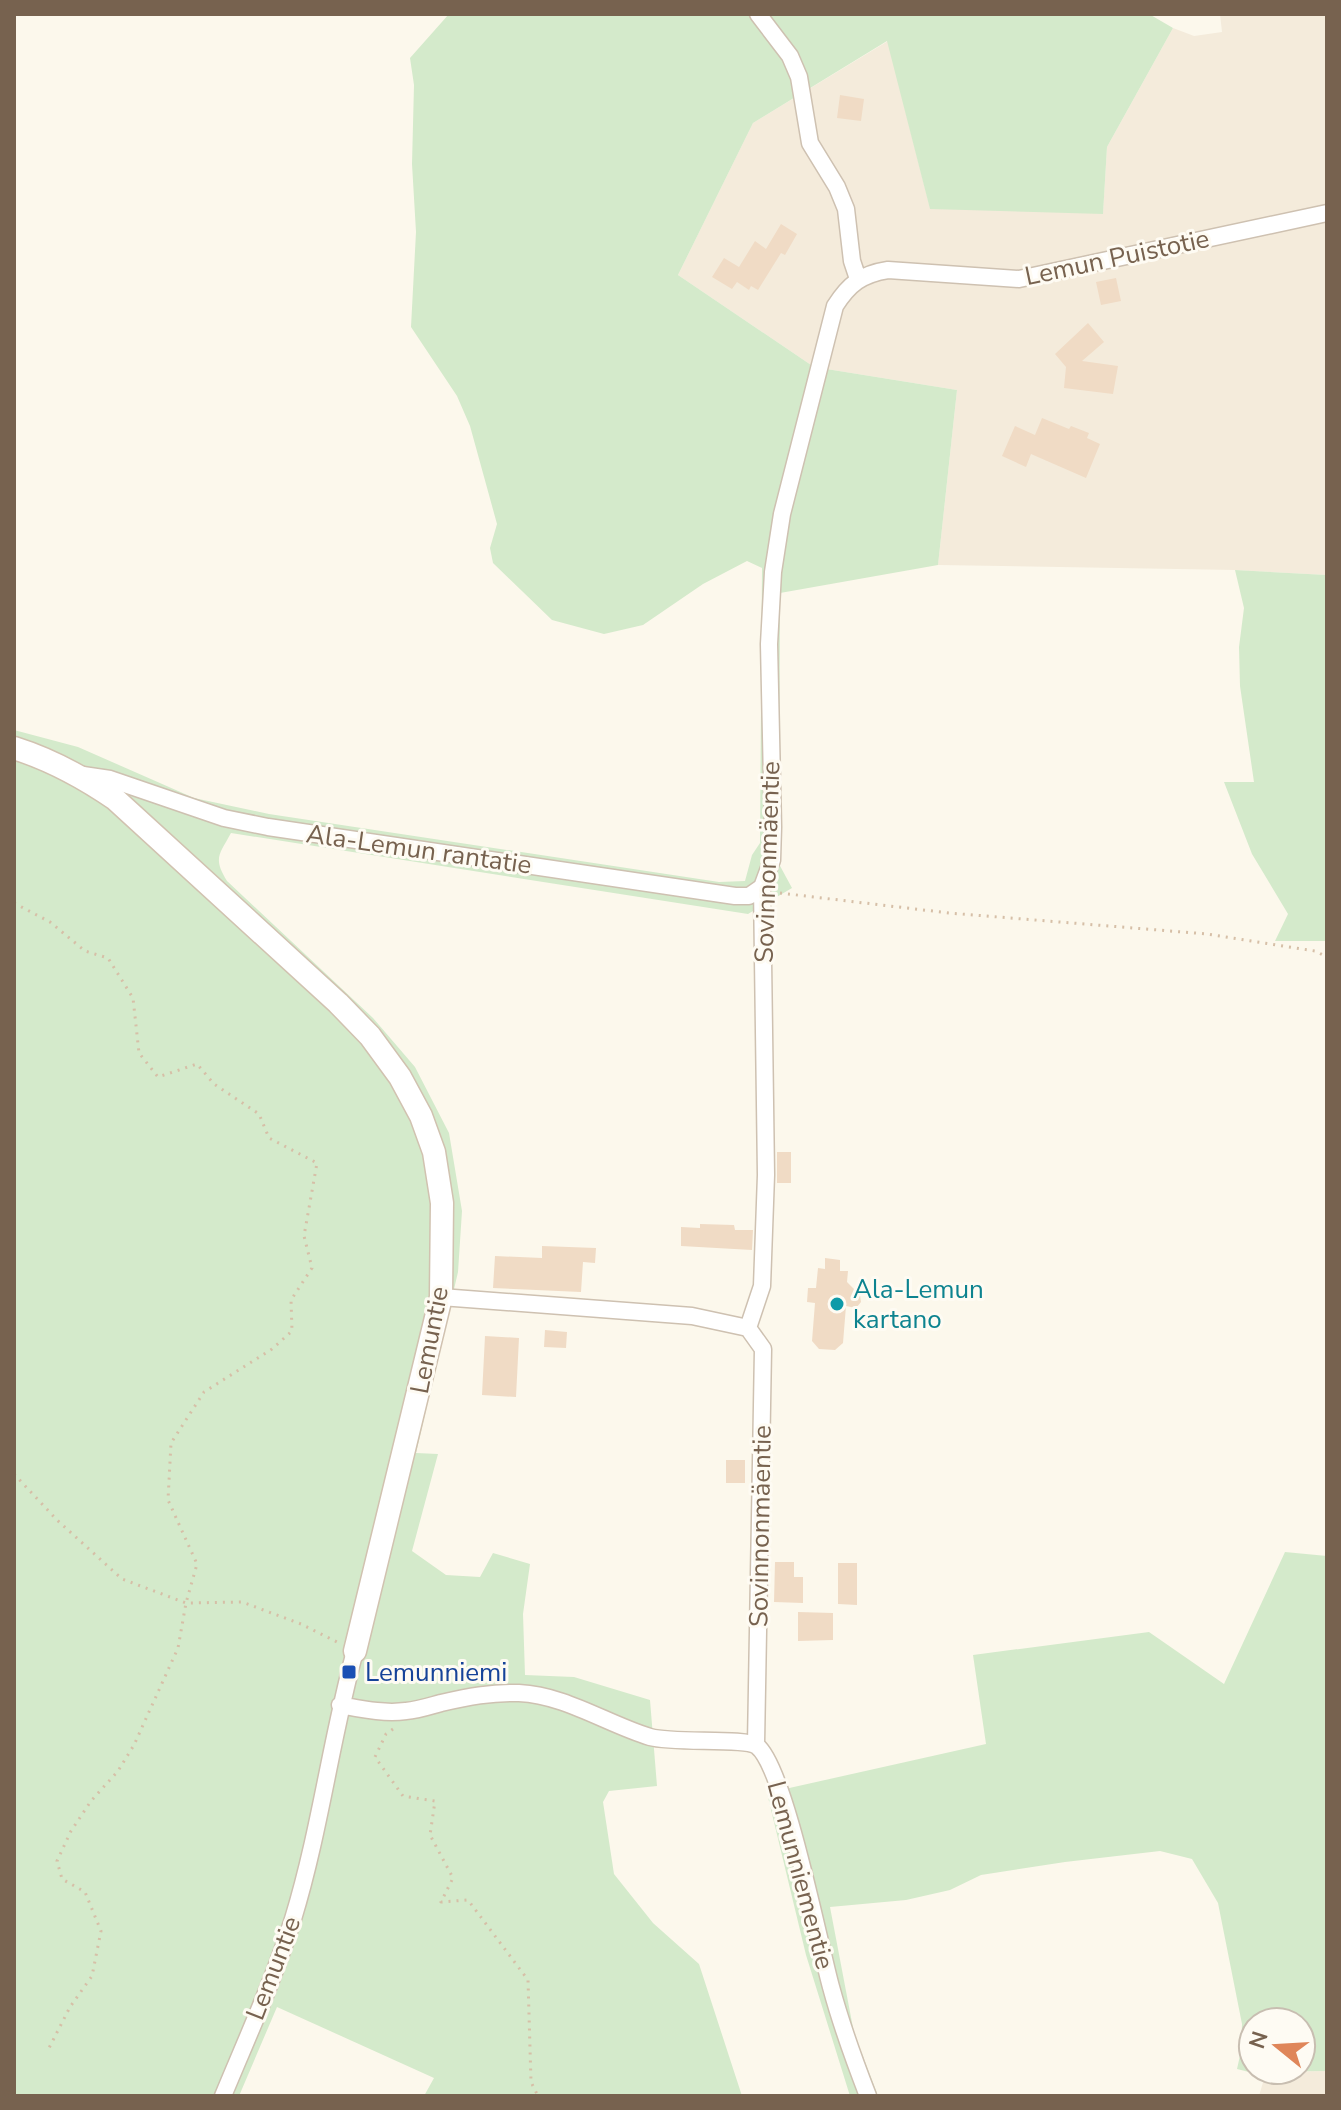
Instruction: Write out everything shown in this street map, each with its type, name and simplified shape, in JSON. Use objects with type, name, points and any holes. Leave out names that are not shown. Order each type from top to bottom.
[{"type":"street","points":[[758,14],[790,56],[799,77],[805,98],[810,143],[837,187],[846,209],[852,261],[858,279]]},
{"type":"street","name":"Lemun Puistotie","points":[[858,279],[871,272],[888,270],[1019,279],[1327,213]]},
{"type":"street","name":"Sovinnonmäentie","points":[[756,1744],[763,1349],[748,1328],[762,1286],[766,1175],[762,887],[772,860],[769,644],[773,572],[782,514],[835,306],[846,289],[858,279]]},
{"type":"street","name":"Lemuntie","points":[[14,748],[78,774],[115,799],[370,1036],[400,1077],[421,1116],[434,1152],[442,1203],[441,1297],[340,1705],[310,1858],[292,1921],[223,2096]]},
{"type":"street","name":"Ala-Lemun rantatie","points":[[78,774],[110,779],[210,814],[268,827],[735,896],[749,896],[762,887]]},
{"type":"street","points":[[441,1297],[692,1316],[748,1328]]},
{"type":"street","points":[[340,1705],[372,1711],[407,1711],[481,1694],[522,1693],[558,1700],[630,1731],[665,1741],[735,1740],[756,1744]]},
{"type":"street","name":"Lemunniementie","points":[[756,1744],[768,1758],[776,1776],[832,1989],[868,2096]]},
{"type":"path","points":[[762,887],[794,896],[949,913],[1207,934],[1315,951],[1327,957]]},
{"type":"path","points":[[14,903],[50,922],[85,951],[108,958],[133,998],[139,1053],[158,1077],[197,1064],[214,1084],[259,1114],[269,1138],[317,1163],[304,1236],[312,1268],[291,1300],[292,1331],[272,1349],[204,1392],[171,1443],[168,1500],[197,1564],[178,1648],[134,1745],[118,1771],[91,1801],[71,1831],[57,1861],[62,1879],[85,1892],[101,1931],[92,1976],[70,2007],[48,2050]]},
{"type":"path","points":[[14,1474],[57,1520],[122,1579],[186,1603],[242,1602],[301,1624],[355,1651]]},
{"type":"path","points":[[407,1711],[406,1719],[386,1734],[375,1757],[403,1796],[435,1801],[430,1835],[453,1878],[441,1902],[468,1900],[528,1980],[531,2082],[538,2096]]},
{"type":"shaded area","points":[[1220,14],[1327,14],[1327,575],[1235,570],[938,565],[957,390],[814,367],[678,275],[753,123],[888,41],[930,208],[1103,213],[1107,147],[1173,28],[1194,36],[1222,32]]},
{"type":"shaded area","points":[[1317,2071],[1327,2071],[1327,2096],[1259,2096],[1262,2086],[1317,2086]]},
{"type":"green space","points":[[449,14],[1149,14],[1173,28],[1107,147],[1103,214],[930,209],[887,41],[753,123],[678,275],[814,367],[957,390],[938,565],[780,593],[779,864],[792,888],[748,914],[231,833],[219,857],[227,881],[373,1018],[415,1067],[449,1133],[462,1211],[458,1272],[416,1453],[438,1454],[412,1551],[446,1575],[480,1577],[493,1553],[530,1564],[523,1614],[525,1675],[574,1677],[650,1700],[657,1786],[609,1791],[603,1802],[614,1874],[653,1923],[699,1964],[742,2096],[424,2096],[434,2078],[277,2007],[239,2096],[14,2096],[14,730],[78,747],[194,798],[269,814],[719,882],[745,881],[752,855],[760,843],[762,568],[747,561],[703,584],[643,625],[604,634],[552,620],[493,563],[490,548],[497,524],[470,426],[457,396],[411,327],[416,232],[412,164],[414,85],[410,58]]},
{"type":"green space","points":[[1235,570],[1327,575],[1327,941],[1275,941],[1288,914],[1252,854],[1224,782],[1254,782],[1240,686],[1239,647],[1244,608]]},
{"type":"green space","points":[[1285,1552],[1327,1556],[1327,2071],[1317,2071],[1317,2006],[1238,2006],[1218,1903],[1192,1859],[1160,1851],[981,1875],[950,1890],[906,1900],[830,1907],[854,2033],[878,2096],[850,2096],[806,1955],[767,1793],[986,1744],[973,1655],[1149,1632],[1224,1684]]},
{"type":"building","points":[[840,95],[864,99],[861,121],[837,118]]},
{"type":"building","points":[[781,224],[797,234],[758,290],[751,286],[749,290],[737,282],[732,289],[712,277],[724,258],[739,267],[755,241],[766,249]]},
{"type":"building","points":[[1116,278],[1121,301],[1101,305],[1096,282]]},
{"type":"building","points":[[1088,323],[1104,342],[1082,361],[1118,366],[1113,394],[1064,388],[1066,367],[1055,354]]},
{"type":"building","points":[[1042,418],[1089,433],[1087,438],[1100,444],[1086,478],[1031,454],[1026,467],[1002,456],[1015,426],[1035,435]]},
{"type":"building","points":[[777,1152],[791,1152],[791,1183],[777,1183]]},
{"type":"building","points":[[700,1224],[734,1225],[735,1230],[753,1230],[752,1250],[681,1246],[681,1227],[700,1228]]},
{"type":"building","points":[[542,1246],[596,1248],[595,1263],[583,1262],[581,1292],[493,1288],[495,1256],[542,1258]]},
{"type":"building","name":"Ala-Lemun kartano","points":[[825,1258],[840,1260],[840,1271],[848,1271],[847,1282],[860,1295],[861,1302],[856,1308],[846,1306],[843,1343],[835,1350],[819,1349],[812,1341],[815,1303],[807,1302],[808,1288],[816,1288],[818,1268],[825,1269]]},
{"type":"building","points":[[545,1330],[567,1332],[566,1348],[544,1347]]},
{"type":"building","points":[[485,1336],[519,1338],[516,1397],[482,1395]]},
{"type":"building","points":[[726,1460],[745,1460],[745,1483],[726,1483]]},
{"type":"building","points":[[775,1562],[794,1562],[794,1577],[803,1577],[803,1603],[774,1602]]},
{"type":"building","points":[[838,1563],[857,1563],[857,1605],[838,1604]]},
{"type":"building","points":[[798,1612],[833,1613],[833,1640],[798,1641]]},
{"type":"place","name":"Ala-Lemun kartano","points":[[837,1304]]},
{"type":"place","name":"Lemunniemi","points":[[349,1672]]}]
